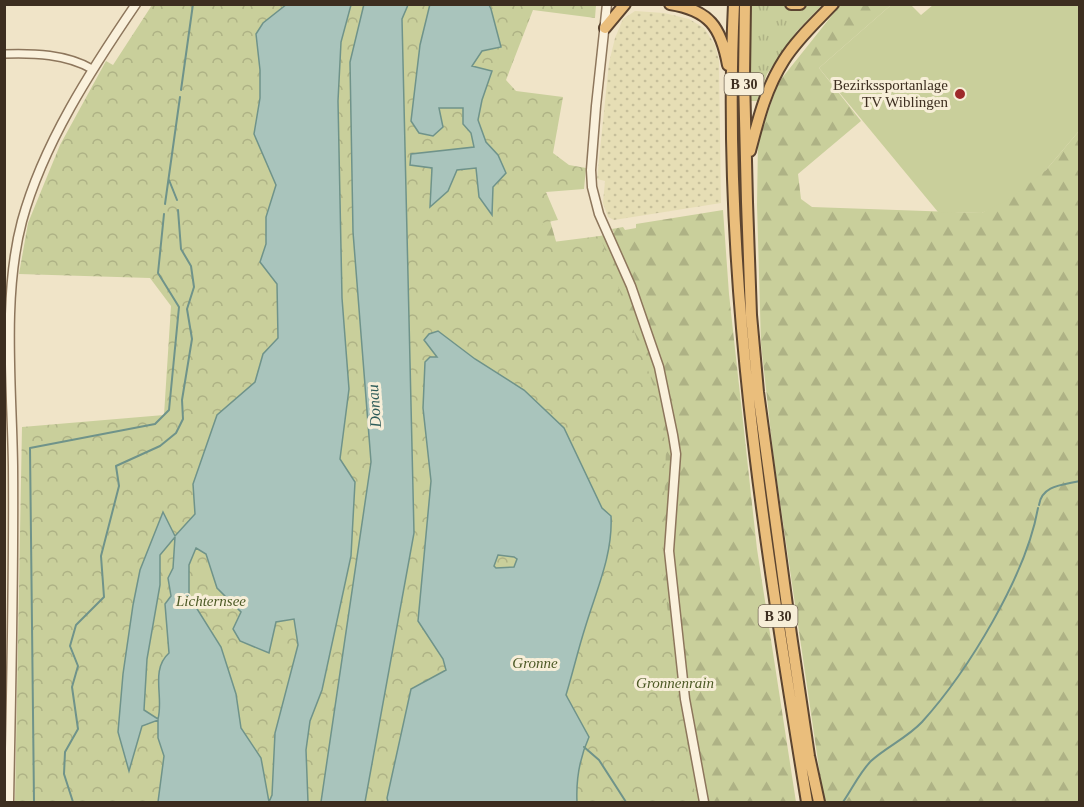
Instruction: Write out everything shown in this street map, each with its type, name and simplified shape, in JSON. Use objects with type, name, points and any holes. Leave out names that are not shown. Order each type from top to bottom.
[{"type":"highway","points":[[605,28],[625,4]]},
{"type":"highway","points":[[670,4],[694,10],[717,28],[724,46],[732,89]]},
{"type":"highway","name":"B 30","points":[[734,4],[732,89],[734,230],[751,429],[768,557],[807,802]]},
{"type":"highway","name":"B 30","points":[[745,4],[744,77],[751,315],[766,456],[809,756],[819,802]]},
{"type":"highway","points":[[791,4],[800,4]]},
{"type":"highway","points":[[747,163],[764,104],[776,75],[793,48],[833,4]]},
{"type":"street","points":[[9,802],[13,489],[10,299],[12,276],[22,222],[40,170],[92,69],[135,4]]},
{"type":"street","points":[[607,4],[592,153],[592,187],[595,202],[631,286],[659,367],[673,435],[676,454],[669,551],[685,699],[704,802]]},
{"type":"street","points":[[4,54],[59,57],[92,69]]},
{"type":"shaded area","points":[[635,11],[664,13],[689,19],[704,28],[715,45],[719,61],[721,203],[614,220],[608,217],[603,203],[605,181],[597,179],[609,63],[615,38],[623,19]]},
{"type":"green space","points":[[841,4],[891,5],[819,68],[861,121],[798,174],[801,199],[812,207],[982,213],[1046,170],[1079,131],[1079,802],[824,802],[774,461],[761,344],[757,205],[758,141],[778,83]]},
{"type":"green space","name":"Lichternsee","points":[[152,5],[596,5],[595,18],[533,10],[506,80],[516,91],[563,97],[553,153],[569,165],[586,168],[584,189],[546,192],[558,220],[542,223],[545,243],[600,236],[659,401],[666,448],[662,572],[696,802],[15,802],[22,427],[164,415],[171,306],[150,278],[19,274],[28,223],[60,145],[106,61],[113,65]]},
{"type":"green space","points":[[751,5],[822,5],[797,31],[767,74],[757,101],[749,101]]},
{"type":"green space","name":"Bezirkssportanlage TV Wiblingen","points":[[891,5],[911,5],[921,15],[933,5],[1079,5],[1079,131],[1046,170],[1010,199],[982,213],[938,212],[819,68]]},
{"type":"green space","name":"Gronnenrain","points":[[543,196],[557,245],[614,233],[612,229],[623,227],[625,230],[636,228],[636,224],[723,210],[729,294],[757,549],[796,802],[632,802],[519,201]]},
{"type":"water","name":"Lichternsee","points":[[287,4],[351,5],[341,42],[338,101],[342,298],[349,389],[340,459],[355,482],[351,556],[322,690],[310,721],[306,750],[308,802],[269,802],[158,802],[164,756],[158,738],[158,720],[142,726],[129,771],[118,732],[123,674],[140,570],[163,512],[175,536],[195,514],[193,484],[217,415],[255,382],[263,354],[278,338],[277,284],[260,262],[266,244],[266,217],[276,185],[254,134],[260,98],[256,34],[263,23]],"holes":[[[175,537],[173,568],[168,578],[171,596],[165,604],[169,653],[160,667],[158,719],[144,710],[147,659],[160,585],[160,555]],[[196,548],[206,554],[217,588],[241,612],[233,629],[240,641],[269,653],[276,622],[294,619],[298,645],[275,733],[272,795],[269,802],[261,758],[241,728],[236,694],[221,647],[189,596],[189,565]]]},
{"type":"water","name":"Donau","points":[[364,4],[408,5],[402,19],[414,533],[365,802],[321,802],[371,462],[353,232],[350,62]]},
{"type":"water","points":[[430,4],[489,5],[491,9],[501,47],[482,51],[472,66],[492,71],[478,120],[486,142],[498,155],[506,173],[493,187],[492,215],[479,197],[476,168],[457,170],[448,191],[430,207],[432,168],[410,165],[411,154],[474,147],[471,133],[463,124],[463,108],[439,108],[443,127],[433,136],[419,133],[411,121],[420,45]]},
{"type":"water","name":"Gronne","points":[[438,331],[475,359],[524,390],[564,428],[602,508],[611,516],[607,559],[566,695],[589,737],[579,769],[577,802],[388,802],[411,689],[446,670],[443,659],[418,621],[431,481],[423,408],[425,362],[430,357],[437,357],[424,340],[429,334]],"holes":[[[498,555],[517,559],[514,567],[496,568],[494,566]]]},
{"type":"waterway","points":[[181,90],[193,4]]},
{"type":"waterway","points":[[165,204],[180,97]]},
{"type":"waterway","points":[[169,180],[177,200]]},
{"type":"waterway","points":[[73,802],[64,774],[65,752],[78,729],[72,687],[78,666],[70,646],[76,625],[104,597],[101,556],[119,486],[116,466],[160,446],[176,433],[183,419],[182,400],[192,339],[187,309],[194,287],[191,266],[181,249],[178,210]]},
{"type":"waterway","points":[[34,802],[30,448],[155,424],[169,410],[179,307],[158,273],[164,214]]},
{"type":"waterway","points":[[1039,505],[1044,493],[1054,487],[1080,481]]},
{"type":"waterway","points":[[843,802],[871,761],[922,722],[940,701],[976,650],[1021,563],[1038,508]]},
{"type":"waterway","points":[[584,747],[599,760],[626,802]]},
{"type":"place","name":"Bezirkssportanlage TV Wiblingen","points":[[960,94]]}]
